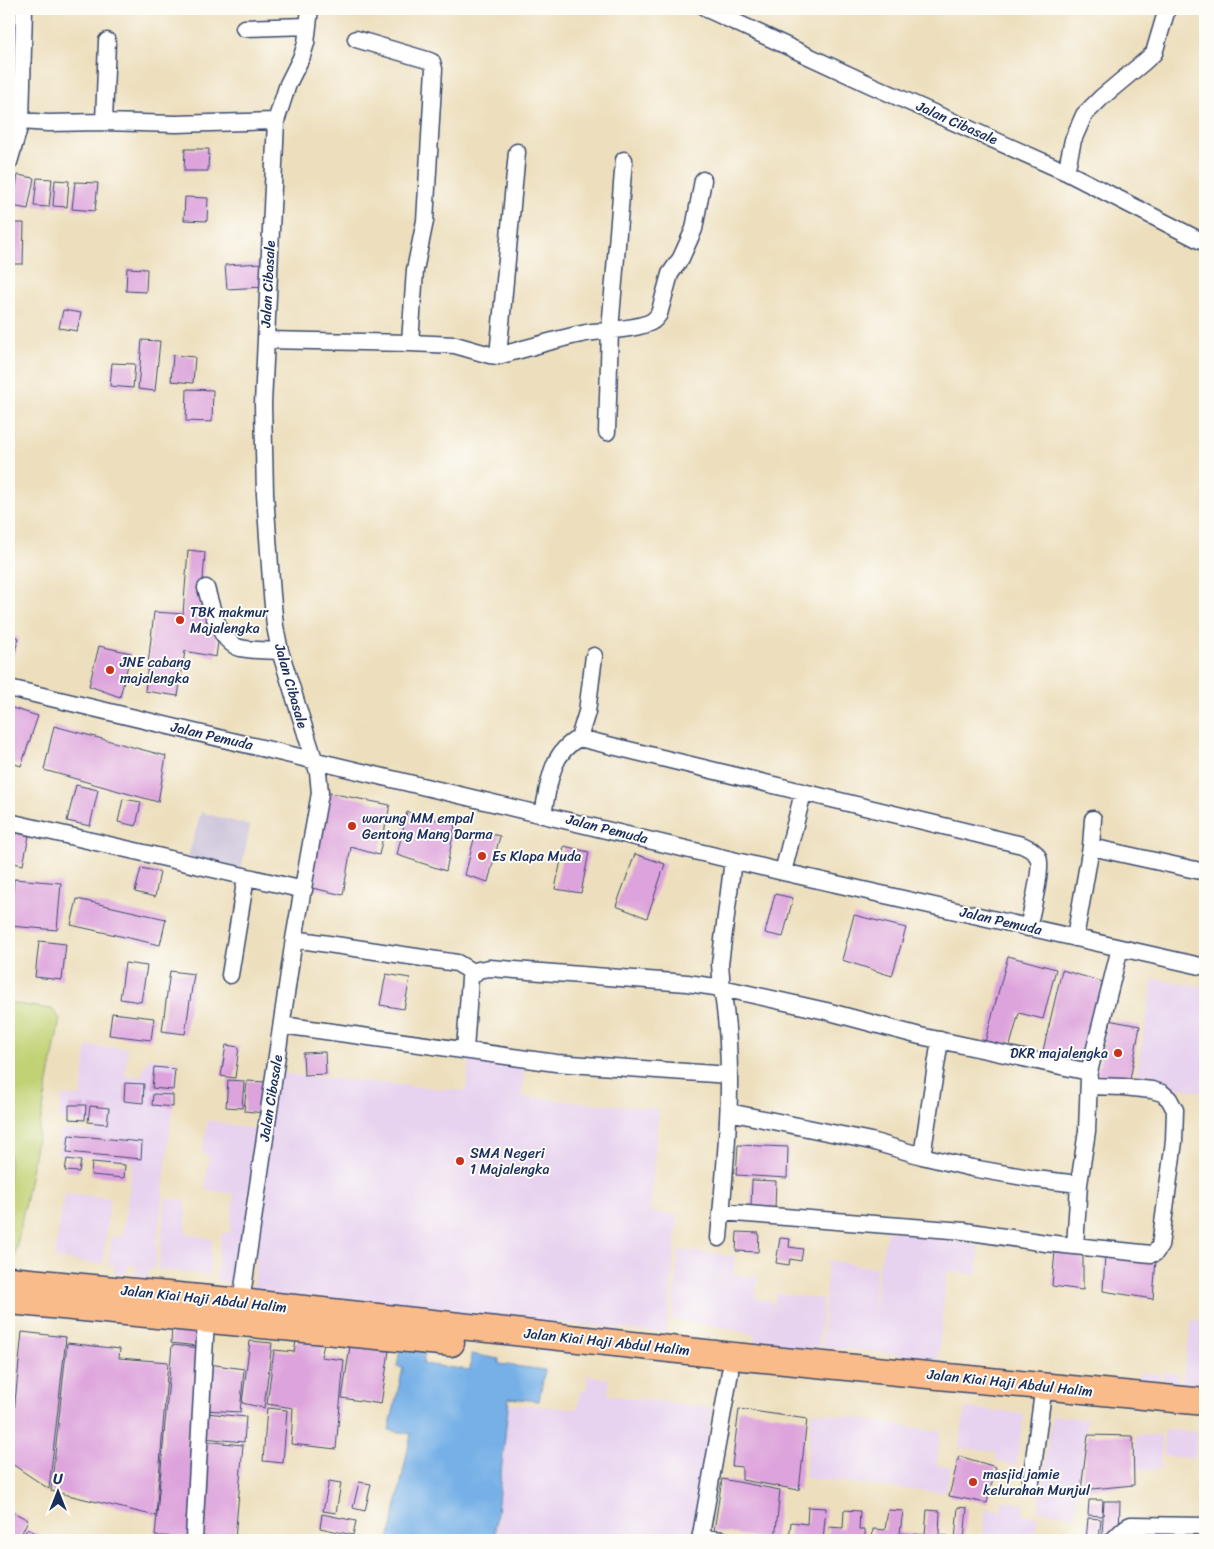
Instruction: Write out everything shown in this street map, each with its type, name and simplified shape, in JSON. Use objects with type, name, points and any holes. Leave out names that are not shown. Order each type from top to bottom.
[{"type":"main road","name":"Jalan Kiai Haji Abdul Halim","points":[[9,1280],[241,1302],[733,1356],[1205,1402]]},
{"type":"main road","name":"Jalan Kiai Haji Abdul Halim","points":[[9,1301],[1205,1417]]},
{"type":"street","points":[[9,162],[21,121],[24,9]]},
{"type":"street","name":"Jalan Cibasale","points":[[241,1302],[294,939],[320,793],[318,772],[280,651],[275,626],[265,494],[263,404],[276,121],[286,91],[302,56],[310,9]]},
{"type":"street","name":"Jalan Cibasale","points":[[707,9],[1066,172],[1205,243]]},
{"type":"street","points":[[1066,172],[1074,140],[1084,115],[1102,96],[1154,53],[1167,9]]},
{"type":"street","points":[[244,28],[308,26]]},
{"type":"street","points":[[356,39],[427,60],[432,62],[434,69],[425,221],[415,270],[410,343]]},
{"type":"street","points":[[104,122],[107,41]]},
{"type":"street","points":[[21,121],[176,124],[276,121]]},
{"type":"street","points":[[498,356],[518,152]]},
{"type":"street","points":[[607,432],[610,330],[624,160]]},
{"type":"street","points":[[266,340],[410,343],[455,346],[490,356],[498,356],[548,341],[638,326],[651,322],[659,314],[670,274],[681,258],[694,229],[702,180]]},
{"type":"street","points":[[206,588],[212,611],[224,638],[238,648],[280,651]]},
{"type":"street","points":[[543,814],[553,769],[559,755],[569,744],[579,738],[587,712],[594,656]]},
{"type":"street","name":"Jalan Pemuda","points":[[9,688],[783,872],[1205,967]]},
{"type":"street","points":[[579,738],[1022,845],[1033,851],[1039,858],[1039,871],[1028,928]]},
{"type":"street","points":[[783,872],[803,793]]},
{"type":"street","points":[[1075,938],[1091,847],[1093,819]]},
{"type":"street","points":[[9,822],[304,890]]},
{"type":"street","points":[[1091,847],[1205,872]]},
{"type":"street","points":[[719,1238],[729,1112],[729,1048],[720,964],[733,860]]},
{"type":"street","points":[[230,975],[246,877]]},
{"type":"street","points":[[294,939],[457,963],[474,973]]},
{"type":"street","points":[[1075,1246],[1089,1079],[1120,948]]},
{"type":"street","points":[[465,1050],[470,978],[478,970],[490,968],[687,983],[722,988],[826,1012],[1089,1079],[1152,1090],[1162,1093],[1169,1099],[1175,1110],[1175,1126],[1160,1246],[1158,1250],[1150,1254],[964,1231],[721,1212]]},
{"type":"street","points":[[282,1025],[556,1063],[729,1075]]},
{"type":"street","points":[[922,1156],[940,1040]]},
{"type":"street","points":[[729,1112],[871,1141],[972,1168],[1035,1179],[1079,1184]]},
{"type":"street","points":[[194,1538],[206,1320]]},
{"type":"street","points":[[723,1540],[700,1539],[730,1372]]},
{"type":"street","points":[[1031,1481],[1042,1400]]},
{"type":"street","points":[[1113,1540],[1126,1527],[1131,1525],[1205,1526]]},
{"type":"shaded area","points":[[201,812],[250,826],[241,871],[188,857]]},
{"type":"shaded area","points":[[1153,979],[1205,987],[1205,1093],[1136,1079]]},
{"type":"shaded area","points":[[87,1046],[128,1048],[125,1076],[141,1076],[148,1058],[178,1061],[154,1270],[149,1268],[148,1278],[136,1276],[135,1265],[129,1264],[126,1275],[114,1274],[114,1264],[107,1265],[112,1236],[122,1236],[133,1161],[58,1154],[60,1130],[95,1132],[95,1125],[59,1119],[62,1096],[81,1096]]},
{"type":"shaded area","name":"SMA Negeri 1 Majalengka","points":[[470,1054],[525,1059],[522,1097],[659,1109],[650,1212],[678,1215],[667,1333],[253,1296],[274,1073],[466,1091]]},
{"type":"shaded area","points":[[208,1120],[262,1131],[239,1285],[216,1281],[221,1234],[230,1232],[234,1194],[205,1189],[209,1156],[202,1153]]},
{"type":"shaded area","points":[[64,1193],[110,1198],[103,1264],[54,1259]]},
{"type":"shaded area","points":[[166,1198],[186,1201],[186,1233],[212,1239],[209,1275],[158,1269]]},
{"type":"shaded area","points":[[888,1230],[979,1245],[977,1275],[947,1271],[938,1360],[822,1347],[828,1260],[876,1268],[872,1332],[879,1265]]},
{"type":"shaded area","points":[[679,1250],[735,1256],[733,1274],[758,1277],[755,1298],[774,1302],[773,1319],[776,1293],[823,1299],[818,1355],[753,1352],[755,1335],[728,1328],[672,1319]]},
{"type":"shaded area","points":[[1192,1320],[1205,1321],[1205,1397],[1180,1394]]},
{"type":"shaded area","points":[[1140,1372],[1159,1374],[1159,1393],[1137,1391]]},
{"type":"shaded area","points":[[1163,1372],[1179,1374],[1176,1395],[1161,1392]]},
{"type":"shaded area","points":[[588,1375],[609,1379],[609,1395],[712,1408],[692,1540],[495,1540],[509,1404],[577,1409],[580,1392],[586,1390]]},
{"type":"shaded area","points":[[965,1408],[1024,1414],[1016,1466],[996,1461],[996,1452],[959,1448]]},
{"type":"shaded area","points":[[812,1411],[941,1432],[937,1465],[951,1467],[945,1493],[805,1478]]},
{"type":"shaded area","points":[[1052,1415],[1087,1419],[1075,1516],[1038,1511]]},
{"type":"shaded area","points":[[1164,1429],[1197,1432],[1195,1459],[1164,1456]]},
{"type":"shaded area","points":[[1136,1435],[1161,1435],[1161,1469],[1135,1470]]},
{"type":"shaded area","points":[[1003,1500],[1024,1504],[1023,1515],[1038,1517],[1034,1540],[982,1540],[986,1509],[1000,1511]]},
{"type":"green space","points":[[9,1003],[52,1009],[60,1019],[14,1261],[9,1264]]},
{"type":"water","points":[[400,1349],[425,1352],[423,1364],[470,1370],[471,1354],[499,1359],[499,1364],[545,1370],[539,1401],[509,1398],[494,1540],[389,1540],[411,1434],[389,1430],[403,1368],[397,1367]]},
{"type":"building","points":[[185,149],[209,149],[208,171],[184,171]]},
{"type":"building","points":[[18,175],[34,178],[28,209],[12,206]]},
{"type":"building","points":[[37,178],[52,179],[49,207],[34,206]]},
{"type":"building","points":[[55,180],[69,181],[67,207],[53,206]]},
{"type":"building","points":[[75,182],[98,183],[95,211],[72,209]]},
{"type":"building","points":[[185,197],[208,198],[207,221],[184,220]]},
{"type":"building","points":[[9,223],[24,223],[23,264],[9,264]]},
{"type":"building","points":[[264,263],[265,287],[227,289],[225,265]]},
{"type":"building","points":[[127,268],[147,269],[146,292],[126,291]]},
{"type":"building","points":[[63,310],[81,313],[77,331],[59,328]]},
{"type":"building","points":[[142,340],[160,341],[155,391],[138,389]]},
{"type":"building","points":[[173,355],[195,357],[193,383],[171,381]]},
{"type":"building","points":[[112,363],[135,364],[133,388],[110,386]]},
{"type":"building","points":[[187,389],[213,390],[212,422],[186,421]]},
{"type":"building","name":"TBK makmur Majalengka","points":[[188,550],[205,552],[201,607],[218,642],[216,657],[185,651],[178,696],[145,691],[154,612],[183,614]]},
{"type":"building","points":[[9,635],[19,638],[11,663],[9,663]]},
{"type":"building","name":"JNE cabang majalengka","points":[[99,646],[131,653],[120,697],[89,686]]},
{"type":"building","points":[[9,707],[38,716],[21,766],[9,762]]},
{"type":"building","points":[[54,726],[166,756],[158,802],[44,770]]},
{"type":"building","points":[[76,785],[98,790],[90,826],[67,821]]},
{"type":"building","name":"warung MM empal Gentong Mang Darma","points":[[325,792],[390,805],[379,855],[351,847],[343,895],[308,887]]},
{"type":"building","points":[[123,799],[141,802],[136,826],[118,822]]},
{"type":"building","points":[[407,812],[455,825],[446,871],[397,855]]},
{"type":"building","points":[[9,831],[29,836],[23,865],[9,862]]},
{"type":"building","name":"Es Klapa Muda","points":[[476,831],[500,836],[488,882],[465,875]]},
{"type":"building","points":[[564,846],[589,852],[581,893],[555,889]]},
{"type":"building","points":[[635,854],[665,864],[647,918],[616,906]]},
{"type":"building","points":[[141,868],[160,872],[155,897],[135,892]]},
{"type":"building","points":[[14,879],[61,883],[57,930],[10,926]]},
{"type":"building","points":[[775,894],[793,898],[783,937],[765,933]]},
{"type":"building","points":[[77,899],[166,919],[160,945],[71,925]]},
{"type":"building","points":[[854,915],[906,928],[892,976],[842,960]]},
{"type":"building","points":[[39,941],[66,944],[62,980],[35,977]]},
{"type":"building","points":[[1008,956],[1056,969],[1043,1019],[1019,1013],[1009,1049],[985,1042]]},
{"type":"building","points":[[125,963],[147,966],[141,1002],[120,999]]},
{"type":"building","points":[[1062,970],[1103,982],[1084,1062],[1042,1055]]},
{"type":"building","points":[[170,971],[194,974],[185,1034],[162,1031]]},
{"type":"building","points":[[386,974],[410,978],[404,1009],[380,1005]]},
{"type":"building","points":[[112,1013],[154,1018],[151,1040],[109,1035]]},
{"type":"building","name":"DKR majalengka","points":[[1108,1020],[1140,1026],[1130,1080],[1096,1080]]},
{"type":"building","points":[[226,1045],[239,1047],[235,1078],[221,1076]]},
{"type":"building","points":[[325,1052],[326,1074],[304,1075],[303,1053]]},
{"type":"building","points":[[154,1067],[175,1069],[173,1090],[152,1088]]},
{"type":"building","points":[[228,1080],[244,1081],[242,1108],[226,1107]]},
{"type":"building","points":[[247,1081],[267,1082],[265,1113],[244,1111]]},
{"type":"building","points":[[125,1083],[144,1084],[143,1103],[124,1101]]},
{"type":"building","points":[[153,1094],[173,1095],[173,1107],[152,1105]]},
{"type":"building","points":[[69,1105],[86,1105],[85,1120],[69,1119]]},
{"type":"building","points":[[90,1106],[109,1108],[107,1124],[88,1122]]},
{"type":"building","points":[[69,1135],[142,1142],[141,1159],[67,1152]]},
{"type":"building","points":[[738,1145],[788,1147],[787,1178],[736,1175]]},
{"type":"building","points":[[67,1159],[81,1161],[79,1172],[65,1171]]},
{"type":"building","points":[[92,1162],[125,1165],[124,1178],[91,1175]]},
{"type":"building","points":[[752,1180],[776,1181],[775,1208],[751,1206]]},
{"type":"building","points":[[737,1232],[759,1233],[758,1252],[736,1251]]},
{"type":"building","points":[[780,1238],[790,1239],[789,1247],[803,1249],[801,1261],[790,1259],[789,1265],[776,1263]]},
{"type":"building","points":[[1055,1250],[1083,1252],[1083,1290],[1052,1286]]},
{"type":"building","points":[[1105,1255],[1156,1259],[1153,1299],[1103,1291]]},
{"type":"building","points":[[172,1325],[199,1329],[198,1346],[171,1343]]},
{"type":"building","points":[[22,1332],[66,1337],[49,1489],[9,1462]]},
{"type":"building","points":[[250,1341],[272,1343],[264,1408],[242,1403]]},
{"type":"building","points":[[296,1341],[324,1344],[321,1357],[344,1360],[336,1449],[291,1444],[293,1408],[267,1404],[274,1350],[294,1352]]},
{"type":"building","points":[[67,1343],[120,1349],[119,1358],[168,1362],[156,1516],[51,1491]]},
{"type":"building","points":[[172,1345],[201,1348],[193,1537],[155,1536]]},
{"type":"building","points":[[350,1346],[389,1351],[381,1404],[342,1398]]},
{"type":"building","points":[[209,1364],[244,1369],[240,1412],[204,1410]]},
{"type":"building","points":[[267,1408],[287,1410],[283,1463],[263,1461]]},
{"type":"building","points":[[739,1409],[807,1419],[799,1490],[742,1480],[742,1467],[732,1466]]},
{"type":"building","points":[[206,1413],[246,1417],[244,1442],[203,1438]]},
{"type":"building","points":[[1088,1435],[1133,1436],[1134,1485],[1081,1490]]},
{"type":"building","points":[[203,1441],[243,1445],[235,1539],[196,1536]]},
{"type":"building","name":"masjid jamie kelurahan Munjul","points":[[959,1456],[996,1467],[987,1503],[949,1496]]},
{"type":"building","points":[[1201,1474],[1205,1474],[1205,1498],[1200,1498]]},
{"type":"building","points":[[722,1479],[780,1490],[775,1540],[714,1531]]},
{"type":"building","points":[[329,1481],[341,1483],[336,1513],[323,1511]]},
{"type":"building","points":[[359,1482],[371,1484],[365,1511],[353,1508]]},
{"type":"building","points":[[1089,1500],[1103,1500],[1102,1516],[1088,1515]]},
{"type":"building","points":[[1104,1501],[1120,1501],[1119,1536],[1102,1535]]},
{"type":"building","points":[[808,1507],[826,1508],[823,1540],[789,1540],[791,1522],[807,1524]]},
{"type":"building","points":[[958,1507],[967,1508],[964,1540],[955,1540]]},
{"type":"building","points":[[9,1510],[28,1520],[19,1539],[9,1534]]},
{"type":"building","points":[[844,1510],[860,1511],[859,1530],[865,1530],[865,1540],[828,1540],[829,1527],[843,1528]]},
{"type":"building","points":[[888,1510],[903,1511],[900,1533],[911,1534],[911,1540],[872,1540],[873,1529],[885,1530]]},
{"type":"building","points":[[927,1510],[940,1511],[939,1535],[948,1536],[948,1540],[914,1540],[914,1534],[925,1535]]},
{"type":"building","points":[[322,1514],[356,1521],[353,1535],[320,1528]]},
{"type":"building","points":[[1088,1518],[1101,1519],[1099,1540],[1086,1540]]},
{"type":"building","points":[[27,1529],[51,1540],[21,1540]]},
{"type":"building","points":[[1171,1534],[1186,1535],[1186,1540],[1170,1540]]},
{"type":"building","points":[[1187,1536],[1205,1537],[1205,1540],[1187,1540]]},
{"type":"place","name":"TBK makmur Majalengka","points":[[180,620]]},
{"type":"place","name":"JNE cabang majalengka","points":[[110,670]]},
{"type":"place","name":"warung MM empal Gentong Mang Darma","points":[[352,826]]},
{"type":"place","name":"Es Klapa Muda","points":[[482,856]]},
{"type":"place","name":"DKR majalengka","points":[[1118,1053]]},
{"type":"place","name":"SMA Negeri 1 Majalengka","points":[[460,1161]]},
{"type":"place","name":"masjid jamie kelurahan Munjul","points":[[973,1482]]}]
